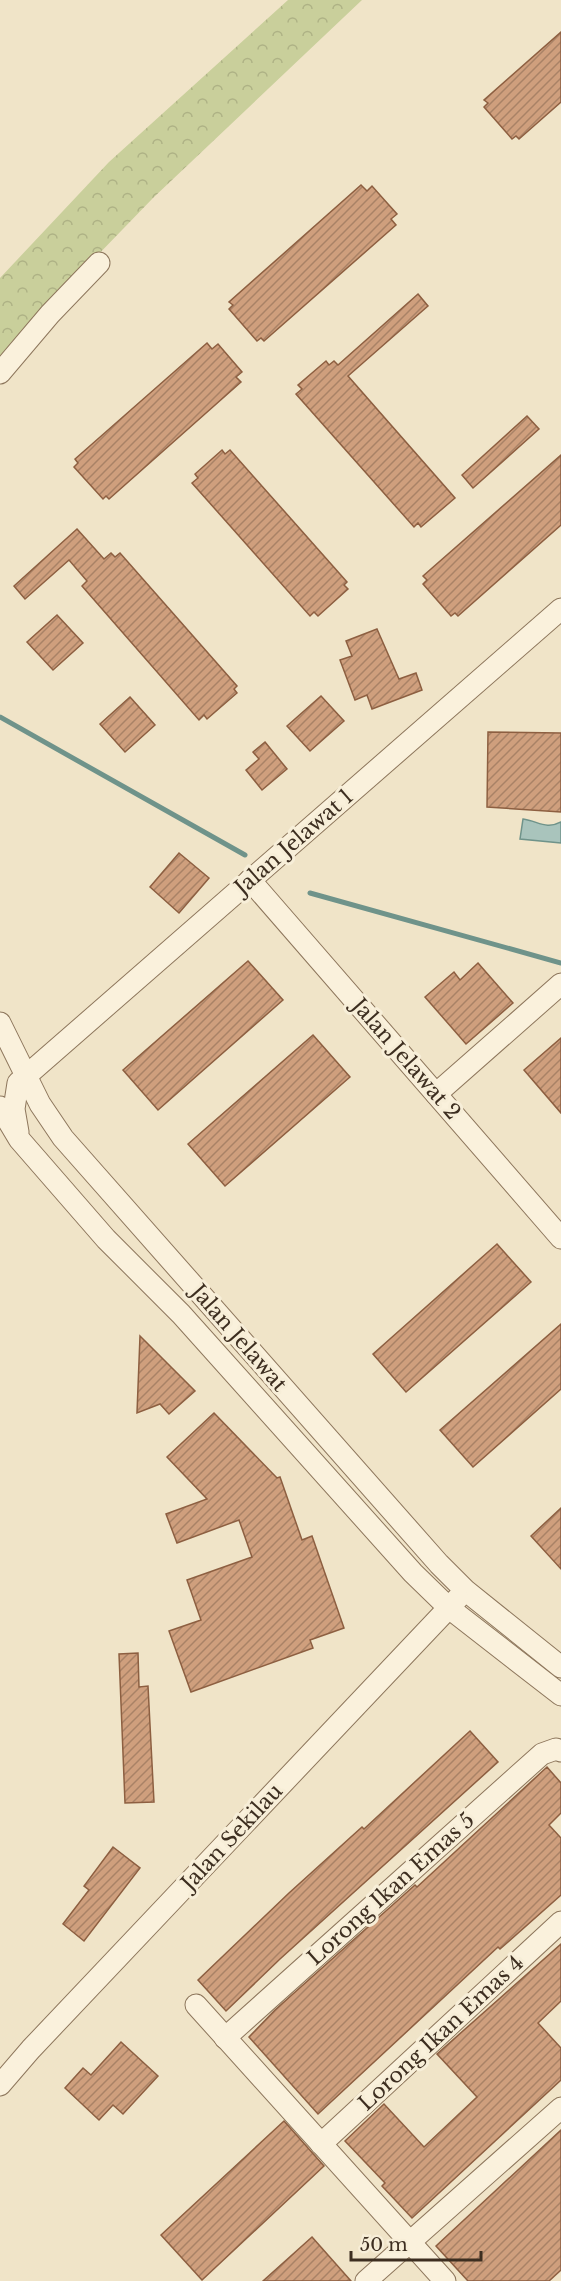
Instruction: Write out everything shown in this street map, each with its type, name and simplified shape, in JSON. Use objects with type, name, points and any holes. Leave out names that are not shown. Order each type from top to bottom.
[{"type":"street","points":[[0,373],[50,314],[99,263]]},
{"type":"street","name":"Jalan Jelawat 1","points":[[26,1074],[561,609]]},
{"type":"street","name":"Jalan Jelawat 2","points":[[250,880],[561,1238]]},
{"type":"street","points":[[436,1094],[561,984]]},
{"type":"street","name":"Jalan Jelawat","points":[[0,1023],[40,1104],[63,1138],[431,1556],[465,1590],[561,1667]]},
{"type":"street","points":[[0,1074],[13,1077],[26,1074]]},
{"type":"street","points":[[19,1139],[14,1109],[15,1094],[18,1083],[26,1074]]},
{"type":"street","name":"Jalan Jelawat","points":[[0,1107],[19,1139],[106,1239],[181,1314],[412,1573],[449,1608],[561,1695]]},
{"type":"street","name":"Jalan Sekilau","points":[[0,2085],[31,2049],[465,1590]]},
{"type":"street","name":"Lorong Ikan Emas 5","points":[[225,2038],[542,1754],[556,1749],[561,1751]]},
{"type":"street","name":"Lorong Ikan Emas 4","points":[[321,2144],[561,1922]]},
{"type":"street","points":[[196,2006],[445,2281]]},
{"type":"street","points":[[366,2281],[561,2108]]},
{"type":"green space","points":[[288,0],[362,0],[153,198],[0,356],[0,278],[109,162]]},
{"type":"water","points":[[523,819],[546,825],[561,822],[561,843],[520,839]]},
{"type":"building","points":[[561,32],[561,102],[519,139],[516,136],[512,139],[484,107],[488,103],[484,100]]},
{"type":"building","points":[[361,185],[367,191],[372,186],[397,214],[391,219],[396,225],[264,341],[261,338],[257,341],[229,309],[233,305],[229,302]]},
{"type":"building","points":[[418,294],[428,306],[348,376],[455,498],[421,527],[418,523],[414,527],[296,394],[302,389],[298,385],[326,361],[329,365],[334,361],[338,365]]},
{"type":"building","points":[[207,343],[212,349],[218,344],[242,372],[236,377],[241,382],[109,499],[106,496],[103,499],[74,467],[78,463],[75,459]]},
{"type":"building","points":[[527,416],[539,429],[473,488],[462,475]]},
{"type":"building","points":[[222,450],[225,454],[230,450],[347,582],[344,585],[348,589],[318,616],[314,612],[310,616],[192,483],[198,478],[195,474]]},
{"type":"building","points":[[561,455],[561,525],[458,616],[455,613],[451,616],[423,584],[427,580],[423,576]]},
{"type":"building","points":[[77,529],[104,559],[111,553],[115,557],[120,553],[237,686],[234,689],[237,693],[207,719],[204,715],[199,720],[82,586],[87,581],[69,560],[25,599],[14,586]]},
{"type":"building","points":[[57,615],[83,643],[53,670],[27,642]]},
{"type":"building","points":[[377,629],[399,679],[416,673],[422,690],[372,709],[367,695],[355,700],[340,660],[352,656],[346,641]]},
{"type":"building","points":[[321,696],[344,721],[310,751],[287,726]]},
{"type":"building","points":[[130,697],[155,725],[125,752],[100,724]]},
{"type":"building","points":[[488,732],[561,733],[561,812],[487,807]]},
{"type":"building","points":[[265,742],[287,769],[262,790],[246,770],[259,759],[253,752]]},
{"type":"building","points":[[179,853],[209,878],[179,913],[150,887]]},
{"type":"building","points":[[248,961],[283,1000],[158,1110],[123,1070]]},
{"type":"building","points":[[478,963],[513,1003],[466,1044],[425,997],[454,972],[460,980]]},
{"type":"building","points":[[313,1035],[350,1077],[225,1186],[188,1144]]},
{"type":"building","points":[[561,1038],[561,1113],[524,1070]]},
{"type":"building","points":[[497,1244],[531,1282],[406,1392],[373,1354]]},
{"type":"building","points":[[561,1324],[561,1389],[473,1467],[440,1430]]},
{"type":"building","points":[[140,1336],[195,1391],[169,1414],[160,1404],[137,1413]]},
{"type":"building","points":[[214,1413],[277,1478],[280,1477],[302,1540],[312,1536],[344,1628],[310,1640],[313,1648],[191,1692],[169,1631],[201,1620],[187,1580],[252,1557],[239,1520],[177,1543],[166,1514],[207,1499],[167,1457]]},
{"type":"building","points":[[561,1508],[561,1569],[531,1536]]},
{"type":"building","points":[[138,1653],[139,1687],[148,1686],[154,1802],[125,1803],[119,1654]]},
{"type":"building","points":[[470,1731],[498,1762],[280,1959],[226,2011],[198,1980],[289,1893],[362,1827],[364,1829]]},
{"type":"building","points":[[547,1767],[561,1783],[561,1813],[549,1825],[561,1838],[561,1895],[500,1949],[498,1947],[318,2114],[249,2037],[275,2010],[415,1885],[417,1887]]},
{"type":"building","points":[[113,1847],[140,1868],[84,1941],[63,1924],[89,1890],[84,1886]]},
{"type":"building","points":[[561,1944],[561,2001],[538,2023],[561,2048],[561,2080],[412,2218],[382,2186],[385,2183],[345,2141],[384,2104],[424,2147],[477,2097],[437,2054]]},
{"type":"building","points":[[121,2042],[158,2076],[123,2114],[113,2105],[99,2120],[65,2088],[83,2068],[91,2075]]},
{"type":"building","points":[[284,2121],[324,2166],[202,2280],[161,2235]]},
{"type":"building","points":[[561,2130],[561,2270],[549,2281],[468,2281],[436,2246]]},
{"type":"building","points":[[312,2237],[351,2281],[263,2281]]},
{"type":"waterway","points":[[0,717],[245,855]]},
{"type":"waterway","points":[[310,893],[561,963]]}]
